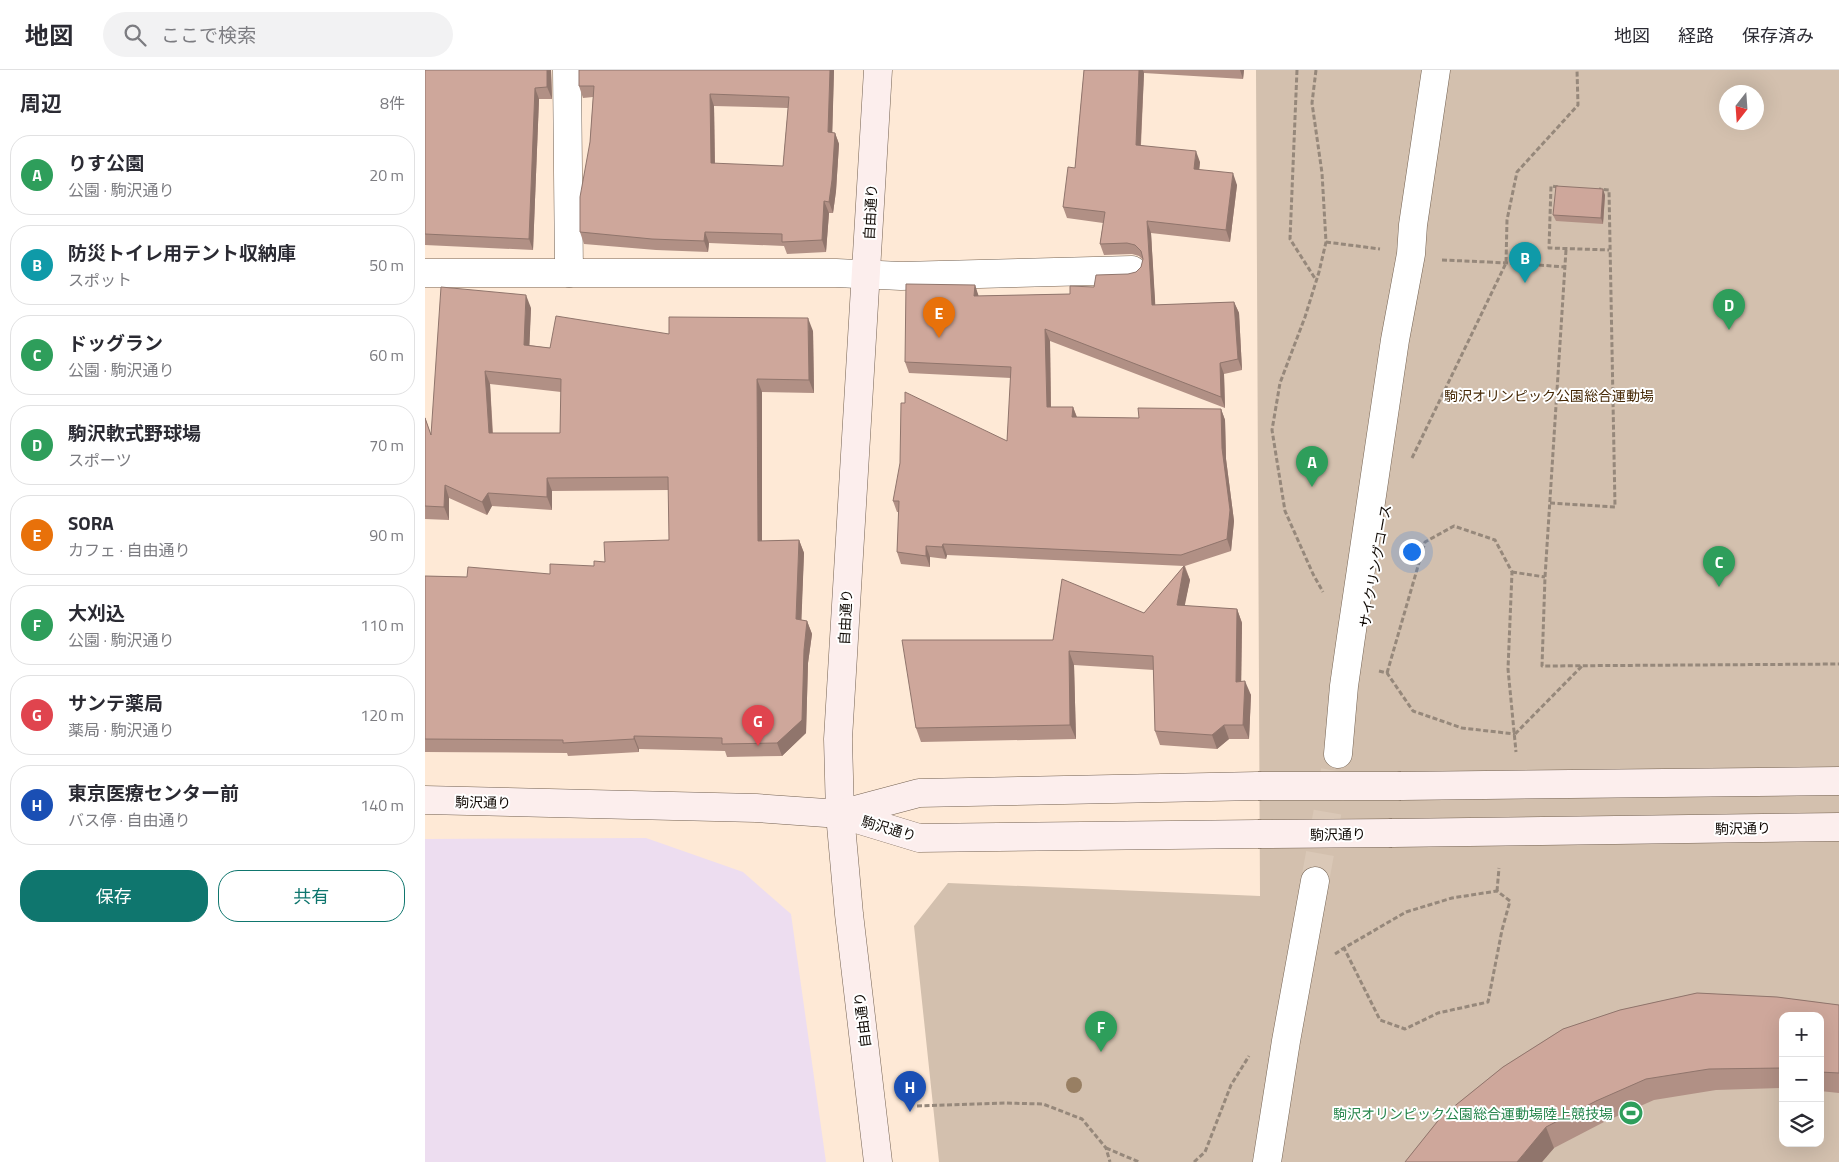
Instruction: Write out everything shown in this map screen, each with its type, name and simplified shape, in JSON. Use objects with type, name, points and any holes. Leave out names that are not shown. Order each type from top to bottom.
[{"type":"main road","name":"自由通り","points":[[878,70],[838,739],[840,814],[849,914],[878,1162]]},
{"type":"main road","name":"駒沢通り","points":[[840,814],[919,793],[1258,786],[1839,781]]},
{"type":"main road","name":"駒沢通り","points":[[425,800],[756,808],[840,814],[919,838],[1839,827]]},
{"type":"street","points":[[567,70],[569,273]]},
{"type":"street","points":[[1338,754],[1344,686],[1351,637],[1395,340],[1411,254],[1413,225],[1436,70]]},
{"type":"street","points":[[425,274],[836,273],[901,276],[1132,270]]},
{"type":"street","points":[[1267,1162],[1315,881]]},
{"type":"path","points":[[1297,70],[1290,239],[1316,281]]},
{"type":"path","points":[[1316,70],[1312,103],[1322,172],[1326,242],[1305,317],[1279,383],[1272,430],[1285,511],[1313,574],[1351,637]]},
{"type":"path","points":[[1412,459],[1506,263],[1507,220],[1517,172],[1579,105],[1577,70]]},
{"type":"path","points":[[1560,187],[1551,186],[1549,248],[1609,250]]},
{"type":"path","points":[[1550,503],[1615,507],[1609,190],[1589,188]]},
{"type":"path","points":[[1326,242],[1411,254],[1429,259],[1566,267]]},
{"type":"path","points":[[1567,250],[1545,577],[1542,666],[1583,664],[1839,664]]},
{"type":"path","points":[[1515,734],[1463,728],[1413,710],[1387,673],[1425,542],[1455,526],[1495,540],[1512,572],[1508,669],[1515,734],[1516,753]]},
{"type":"path","points":[[1512,572],[1545,577]]},
{"type":"path","points":[[1515,734],[1583,664]]},
{"type":"path","points":[[1497,891],[1499,868]]},
{"type":"path","points":[[1497,891],[1510,901],[1502,930],[1488,1002],[1438,1014],[1405,1029],[1380,1020],[1343,948],[1406,912],[1452,898],[1497,891]]},
{"type":"path","points":[[1194,1162],[1205,1152],[1231,1084],[1250,1054],[1286,1042]]},
{"type":"path","points":[[917,1106],[1005,1103],[1043,1104],[1081,1119],[1106,1148],[1110,1162]]},
{"type":"path","points":[[1106,1148],[1139,1162]]},
{"type":"shaded area","points":[[646,838],[743,872],[791,914],[826,1162],[425,1162],[425,839]]},
{"type":"green space","name":"駒沢オリンピック公園総合運動場","points":[[1256,70],[1839,70],[1839,1162],[939,1162],[914,926],[948,883],[1260,896]]},
{"type":"building","points":[[425,70],[547,70],[547,87],[535,88],[529,239],[425,234]]},
{"type":"building","points":[[579,70],[830,70],[828,132],[835,133],[829,202],[824,201],[822,240],[782,242],[782,234],[705,232],[704,241],[652,239],[580,232],[580,197],[590,142],[594,86],[579,86]],"holes":[[[710,94],[789,97],[783,166],[711,163]]]},
{"type":"building","points":[[1084,70],[1139,70],[1136,145],[1196,151],[1194,169],[1233,173],[1226,230],[1147,221],[1152,305],[1234,302],[1238,359],[1220,363],[1221,397],[1045,329],[1047,407],[1073,407],[1072,417],[1139,418],[1138,408],[1221,409],[1222,448],[1230,510],[1227,539],[1181,555],[943,544],[942,547],[926,546],[926,556],[897,552],[899,501],[893,501],[900,463],[901,403],[905,403],[905,392],[1007,441],[1011,367],[905,362],[906,284],[975,285],[974,296],[1070,294],[1070,286],[1094,287],[1096,275],[1128,274],[1136,272],[1141,267],[1143,259],[1141,251],[1135,245],[1127,243],[1100,244],[1105,212],[1063,207],[1068,167],[1075,168]]},
{"type":"building","points":[[1556,186],[1603,189],[1601,218],[1553,215]]},
{"type":"building","points":[[441,287],[526,295],[524,345],[550,348],[556,316],[669,334],[669,317],[808,318],[809,380],[757,379],[758,541],[799,540],[796,619],[807,621],[804,650],[802,720],[777,743],[722,744],[722,738],[634,736],[634,739],[563,743],[563,740],[425,739],[425,576],[467,577],[468,567],[550,574],[550,564],[594,566],[594,561],[605,562],[604,542],[669,540],[668,477],[547,478],[547,497],[488,493],[482,502],[445,485],[444,507],[425,506],[425,418],[431,435]],"holes":[[[485,371],[561,379],[560,433],[489,433]]]},
{"type":"building","points":[[1184,566],[1177,605],[1237,609],[1236,682],[1245,681],[1243,725],[1224,725],[1212,735],[1155,731],[1153,656],[1069,651],[1070,725],[916,728],[902,640],[1053,640],[1062,579],[1144,613]]},
{"type":"building","points":[[1697,993],[1777,997],[1839,1005],[1839,1073],[1824,1072],[1824,1012],[1779,1012],[1779,1068],[1709,1069],[1646,1079],[1596,1101],[1546,1127],[1517,1162],[1405,1162],[1441,1117],[1503,1067],[1563,1029],[1620,1010]]},
{"type":"tunnel","points":[[1315,881],[1338,754]]},
{"type":"place","name":"防災トイレ用テント収納庫","points":[[1525,283]]},
{"type":"place","name":"駒沢軟式野球場","points":[[1729,330]]},
{"type":"place","name":"SORA","points":[[939,338]]},
{"type":"place","name":"りす公園","points":[[1312,487]]},
{"type":"place","name":"ドッグラン","points":[[1719,587]]},
{"type":"place","name":"サンテ薬局","points":[[758,746]]},
{"type":"place","name":"大刈込","points":[[1101,1052]]},
{"type":"place","name":"東京医療センター前","points":[[910,1112]]},
{"type":"place","name":"駒沢オリンピック公園総合運動場陸上競技場","points":[[1631,1113]]}]
